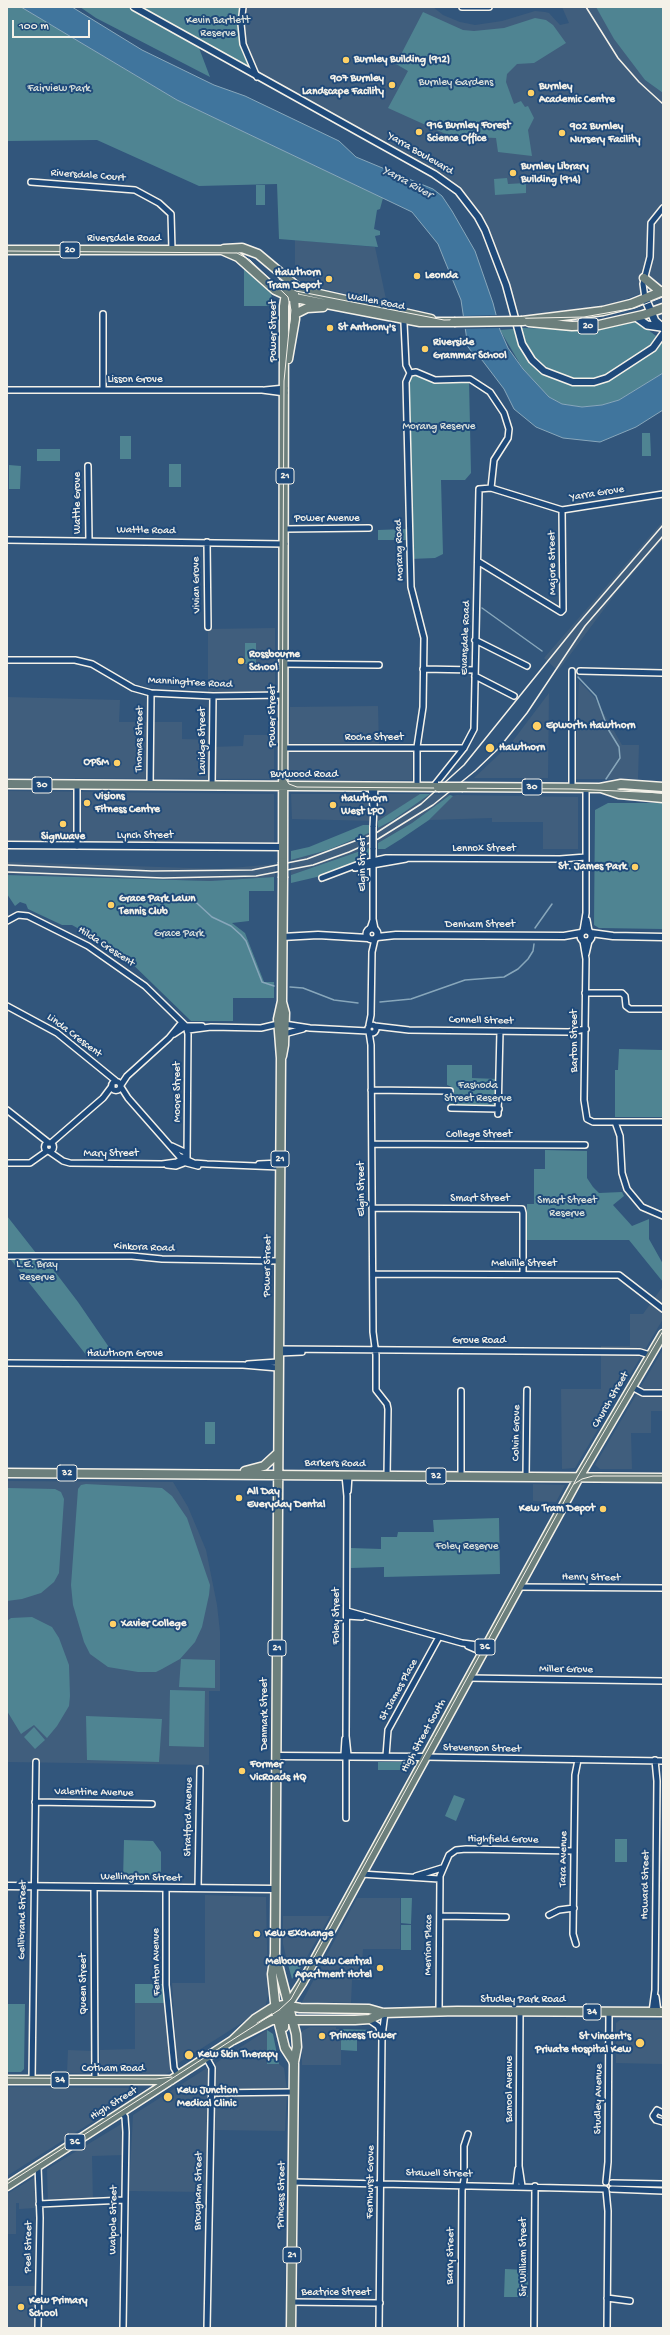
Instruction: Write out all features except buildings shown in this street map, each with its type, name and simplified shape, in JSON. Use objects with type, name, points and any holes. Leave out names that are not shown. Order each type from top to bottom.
[{"type":"main road","name":"Riversdale Road","points":[[7,250],[217,250],[242,248],[258,254],[294,285],[307,291]]},
{"type":"main road","name":"Riversdale Road","points":[[217,250],[235,254],[275,290],[285,295]]},
{"type":"main road","points":[[644,278],[662,291]]},
{"type":"main road","name":"Power Street","points":[[277,1474],[283,847],[285,786],[285,295],[294,285]]},
{"type":"main road","name":"Power Street","points":[[285,388],[295,314],[294,285]]},
{"type":"main road","name":"Wallen Road","points":[[307,291],[426,322],[522,321],[592,326],[636,317],[651,312]]},
{"type":"main road","name":"20","points":[[645,298],[662,291]]},
{"type":"main road","name":"20","points":[[285,295],[295,298]]},
{"type":"main road","name":"Wallen Road","points":[[295,298],[406,316]]},
{"type":"main road","points":[[645,298],[651,312],[662,330]]},
{"type":"main road","name":"Wallen Road","points":[[522,321],[594,313],[622,307],[645,298]]},
{"type":"main road","points":[[295,314],[309,307],[345,307]]},
{"type":"main road","name":"20","points":[[651,312],[663,308]]},
{"type":"main road","points":[[636,317],[647,325],[662,330]]},
{"type":"main road","name":"Burwood Road","points":[[7,784],[586,788],[600,788],[621,784],[663,787]]},
{"type":"main road","name":"Burwood Road","points":[[600,788],[619,794],[663,798]]},
{"type":"main road","name":"Church Street","points":[[579,1477],[663,1334]]},
{"type":"main road","points":[[229,1475],[264,1466],[277,1454]]},
{"type":"main road","name":"Barkers Road","points":[[7,1473],[663,1478]]},
{"type":"main road","name":"Denmark Street","points":[[274,2007],[272,1974],[275,1954],[277,1474]]},
{"type":"main road","name":"High Street South","points":[[280,2019],[579,1477]]},
{"type":"main road","name":"Denmark Street","points":[[275,1954],[288,2005]]},
{"type":"main road","name":"High Street","points":[[233,2040],[247,2025],[274,2007],[288,2005]]},
{"type":"main road","name":"Studley Park Road","points":[[288,2005],[300,2008],[368,2009],[384,2013],[439,2011],[658,2012]]},
{"type":"main road","name":"Princess Street","points":[[288,2005],[296,2034],[297,2049],[294,2062],[292,2328]]},
{"type":"main road","name":"21","points":[[274,2007],[280,2019],[284,2047],[294,2062]]},
{"type":"main road","name":"Studley Park Road","points":[[292,2019],[368,2019],[384,2013]]},
{"type":"main road","name":"High Street","points":[[7,2186],[233,2040],[270,2020],[292,2019]]},
{"type":"main road","points":[[296,2034],[303,2025],[320,2020]]},
{"type":"main road","name":"Cotham Road","points":[[7,2080],[171,2080]]},
{"type":"street","name":"Yarra Boulevard","points":[[134,7],[434,174],[458,191],[478,217],[485,230],[506,285],[522,344],[532,360],[544,371],[573,382],[594,382],[607,378],[653,348],[662,330]]},
{"type":"street","points":[[243,7],[241,24],[243,44],[258,77]]},
{"type":"street","points":[[462,7],[489,7]]},
{"type":"street","name":"Riversdale Court","points":[[31,182],[136,190],[159,204],[171,214],[172,250]]},
{"type":"street","points":[[645,298],[643,291],[644,278],[650,257],[651,223],[663,208]]},
{"type":"street","points":[[103,314],[103,390]]},
{"type":"street","name":"Morang Road","points":[[406,316],[406,365],[410,373],[406,382],[411,587],[424,638],[423,707],[417,747],[417,786]]},
{"type":"street","points":[[410,373],[416,372],[435,380],[470,378],[490,392],[504,413],[509,429],[508,438],[494,460],[491,488]]},
{"type":"street","name":"Lisson Grove","points":[[7,390],[262,390],[285,388]]},
{"type":"street","name":"Wattle Grove","points":[[88,466],[88,540]]},
{"type":"street","name":"Evansdale Road","points":[[435,786],[464,748],[474,729],[478,494],[483,488],[491,488]]},
{"type":"street","name":"Yarra Grove","points":[[491,488],[562,510],[662,494]]},
{"type":"street","name":"Majore Street","points":[[478,562],[558,612],[564,610],[562,510]]},
{"type":"street","name":"Power Avenue","points":[[285,529],[369,528]]},
{"type":"street","name":"Wattle Road","points":[[7,540],[284,544]]},
{"type":"street","name":"Vivian Grove","points":[[207,542],[208,627]]},
{"type":"street","points":[[475,640],[527,666]]},
{"type":"street","name":"Manningtree Road","points":[[7,660],[75,660],[92,664],[133,688],[151,693],[213,696],[284,695]]},
{"type":"street","points":[[284,664],[379,665]]},
{"type":"street","points":[[423,669],[475,673],[514,696]]},
{"type":"street","points":[[572,671],[572,787]]},
{"type":"street","points":[[580,671],[663,673]]},
{"type":"street","name":"Thomas Street","points":[[150,785],[151,693]]},
{"type":"street","name":"Lavidge Street","points":[[212,786],[213,696]]},
{"type":"street","name":"Roche Street","points":[[284,748],[464,748]]},
{"type":"street","points":[[76,846],[77,785]]},
{"type":"street","name":"Elgin Street","points":[[373,786],[374,862],[371,1045],[373,1351],[376,1390],[387,1404],[388,1409],[387,1476]]},
{"type":"street","name":"Barton Street","points":[[586,788],[586,1032],[584,1104],[587,1119],[590,1122],[615,1122]]},
{"type":"street","name":"Lynch Street","points":[[7,845],[283,847]]},
{"type":"street","name":"Lennox Street","points":[[322,878],[349,868],[374,862],[409,859],[586,859]]},
{"type":"street","name":"Hilda Crescent","points":[[7,921],[18,915],[28,916],[88,946],[145,986],[185,1026]]},
{"type":"street","name":"Denham Street","points":[[282,935],[372,934],[663,937]]},
{"type":"street","points":[[585,993],[622,993],[625,996],[626,1006],[630,1009],[663,1009]]},
{"type":"street","name":"Linda Crescent","points":[[7,1006],[57,1033],[105,1074],[184,1159]]},
{"type":"street","points":[[7,1163],[27,1163],[35,1160],[169,1038],[185,1026],[211,1028],[261,1028],[281,1024]]},
{"type":"street","name":"Connell Street","points":[[281,1024],[310,1028],[586,1032]]},
{"type":"street","name":"Moore Street","points":[[184,1159],[185,1026]]},
{"type":"street","points":[[261,1028],[281,1034]]},
{"type":"street","name":"Connell Street","points":[[281,1034],[310,1028]]},
{"type":"street","points":[[451,1108],[498,1111],[500,1031]]},
{"type":"street","points":[[372,1090],[450,1091]]},
{"type":"street","name":"Mary Street","points":[[7,1110],[34,1132],[61,1160],[70,1163],[162,1164],[176,1166],[184,1159],[207,1164],[280,1165]]},
{"type":"street","points":[[663,1122],[615,1122],[620,1136],[622,1173],[626,1189],[642,1207],[663,1216]]},
{"type":"street","name":"College Street","points":[[372,1144],[585,1145]]},
{"type":"street","name":"Smart Street","points":[[372,1208],[522,1210],[523,1274]]},
{"type":"street","name":"Kinkora Road","points":[[7,1256],[139,1256],[162,1259],[280,1261]]},
{"type":"street","name":"Melville Street","points":[[373,1274],[620,1275],[651,1302],[663,1309]]},
{"type":"street","name":"Grove Road","points":[[278,1358],[307,1351],[640,1352],[650,1355]]},
{"type":"street","name":"Hawthorn Grove","points":[[7,1363],[243,1365],[278,1358]]},
{"type":"street","points":[[632,1387],[643,1393],[663,1393]]},
{"type":"street","name":"Colvin Grove","points":[[526,1477],[527,1390]]},
{"type":"street","points":[[461,1476],[462,1391]]},
{"type":"street","name":"Foley Street","points":[[346,1818],[347,1475]]},
{"type":"street","name":"Henry Street","points":[[518,1587],[663,1588]]},
{"type":"street","points":[[347,1614],[365,1617],[484,1649]]},
{"type":"street","name":"St James Place","points":[[386,1756],[388,1730],[439,1637]]},
{"type":"street","name":"Miller Grove","points":[[468,1678],[663,1681]]},
{"type":"street","name":"Stevenson Street","points":[[276,1756],[346,1755],[662,1761]]},
{"type":"street","name":"Tara Avenue","points":[[575,1760],[573,1934],[576,1944]]},
{"type":"street","name":"Howard Street","points":[[655,1760],[657,1781],[655,1990],[658,2012]]},
{"type":"street","name":"Howard Street","points":[[657,1781],[662,1761]]},
{"type":"street","name":"Gellibrand Street","points":[[32,2080],[36,1762]]},
{"type":"street","name":"Stratford Avenue","points":[[198,1888],[200,1769]]},
{"type":"street","name":"Valentine Avenue","points":[[35,1802],[152,1804]]},
{"type":"street","name":"Highfield Grove","points":[[440,1879],[442,1868],[449,1854],[460,1849],[574,1851]]},
{"type":"street","points":[[412,1877],[442,1868]]},
{"type":"street","points":[[361,1874],[440,1879]]},
{"type":"street","name":"Merrion Place","points":[[439,2011],[440,1879]]},
{"type":"street","name":"Wellington Street","points":[[7,1886],[275,1889]]},
{"type":"street","name":"Queen Street","points":[[94,1887],[95,2080]]},
{"type":"street","name":"Fenton Avenue","points":[[166,1888],[166,1978],[174,2068],[178,2075]]},
{"type":"street","points":[[549,1915],[559,1910],[574,1908]]},
{"type":"street","points":[[440,1916],[506,1917]]},
{"type":"street","name":"Banool Avenue","points":[[519,2186],[520,2011]]},
{"type":"street","name":"Studley Avenue","points":[[607,2328],[609,2012]]},
{"type":"street","name":"Fernhurst Grove","points":[[379,2328],[382,2036],[384,2013]]},
{"type":"street","points":[[368,2019],[378,2026],[382,2036]]},
{"type":"street","name":"Brougham Street","points":[[206,2057],[212,2066],[207,2328]]},
{"type":"street","points":[[211,2093],[294,2092]]},
{"type":"street","points":[[663,2114],[657,2110],[653,2116],[656,2120],[663,2122]]},
{"type":"street","name":"Walpole Street","points":[[122,2113],[125,2117],[126,2132],[123,2328]]},
{"type":"street","name":"Barry Street","points":[[461,2328],[464,2146],[468,2134]]},
{"type":"street","name":"Peel Street","points":[[38,2166],[38,2328]]},
{"type":"street","name":"Stawell Street","points":[[293,2182],[584,2187],[663,2184]]},
{"type":"street","name":"Sir William Street","points":[[534,2328],[535,2186]]},
{"type":"street","name":"Stawell Street","points":[[608,2186],[663,2191]]},
{"type":"street","points":[[39,2204],[125,2200]]},
{"type":"street","points":[[607,2298],[630,2301]]},
{"type":"street","name":"Beatrice Street","points":[[292,2302],[380,2303]]},
{"type":"shaded area","points":[[243,7],[433,7],[443,15],[460,22],[475,25],[502,21],[535,11],[549,13],[560,25],[569,23],[562,7],[596,7],[645,80],[663,93],[663,285],[610,305],[562,311],[562,317],[522,321],[520,313],[515,311],[508,297],[485,230],[458,191],[258,77],[243,44]]},
{"type":"shaded area","points":[[295,240],[375,247],[387,304],[305,284],[299,281],[295,275]]},
{"type":"shaded area","points":[[663,521],[663,539],[616,593],[558,671],[544,658]]},
{"type":"shaded area","name":"Rossbourne School","points":[[275,628],[275,692],[208,692],[208,629]]},
{"type":"shaded area","points":[[579,681],[595,698],[622,745],[639,745],[638,779],[575,779]]},
{"type":"shaded area","name":"Epworth Hawthorn","points":[[549,693],[548,778],[474,778],[512,742]]},
{"type":"shaded area","points":[[7,697],[120,700],[119,722],[182,722],[182,739],[210,740],[211,747],[243,746],[244,735],[274,735],[274,779],[7,778]]},
{"type":"shaded area","points":[[378,706],[379,746],[413,746],[412,780],[296,781],[289,776],[290,707]]},
{"type":"shaded area","points":[[7,791],[274,794],[274,843],[7,842]]},
{"type":"shaded area","points":[[291,794],[420,795],[378,821],[292,819]]},
{"type":"shaded area","points":[[430,794],[450,795],[412,823],[378,843],[378,828],[393,820]]},
{"type":"shaded area","points":[[452,796],[578,797],[578,849],[543,849],[543,822],[492,822],[492,818],[429,820]]},
{"type":"shaded area","points":[[369,833],[369,848],[291,875],[291,860],[328,850]]},
{"type":"shaded area","points":[[7,862],[221,869],[275,864],[275,877],[210,881],[7,874]]},
{"type":"shaded area","points":[[663,1286],[663,1319],[575,1468],[562,1469],[561,1389],[601,1389],[601,1346],[630,1346],[630,1314],[643,1314]]},
{"type":"shaded area","points":[[663,1349],[663,1411],[651,1411],[651,1433],[631,1433],[632,1469],[600,1469],[595,1465]]},
{"type":"shaded area","name":"Xavier College","points":[[7,1481],[173,1482],[188,1507],[206,1550],[217,1605],[220,1632],[220,1691],[209,1691],[209,1765],[7,1762]]},
{"type":"shaded area","points":[[533,1484],[565,1485],[556,1502],[533,1501]]},
{"type":"shaded area","points":[[205,1895],[266,1897],[268,1995],[265,2008],[177,2064],[172,1983],[205,1983]]},
{"type":"shaded area","points":[[357,1898],[400,1898],[400,1949],[363,1949],[361,1980],[352,1980],[351,2003],[302,2002]]},
{"type":"shaded area","points":[[283,1916],[330,1916],[303,1964],[295,1960],[287,1961],[283,1944]]},
{"type":"shaded area","points":[[135,2003],[165,2003],[170,2036],[170,2072],[166,2074],[100,2074],[100,2050],[135,2049]]},
{"type":"shaded area","name":"St Vincent's Private Hospital Kew","points":[[620,2020],[663,2020],[663,2064],[616,2063],[616,2023]]},
{"type":"shaded area","points":[[310,2027],[336,2027],[336,2029],[341,2029],[341,2065],[302,2065],[302,2031]]},
{"type":"shaded area","points":[[267,2030],[267,2064],[279,2064],[284,2068],[287,2090],[285,2131],[214,2130],[216,2063]]},
{"type":"shaded area","points":[[68,2050],[94,2051],[93,2074],[67,2073]]},
{"type":"shaded area","points":[[207,2068],[209,2069],[205,2192],[129,2191],[133,2115]]},
{"type":"shaded area","points":[[7,2087],[128,2088],[133,2096],[7,2176]]},
{"type":"shaded area","points":[[123,2123],[124,2155],[92,2156],[93,2203],[48,2205],[47,2169]]},
{"type":"shaded area","points":[[35,2177],[35,2208],[19,2209],[19,2203],[16,2203],[16,2234],[7,2234],[7,2194]]},
{"type":"shaded area","name":"Kew Primary School","points":[[7,2286],[35,2286],[34,2328],[7,2328]]},
{"type":"green space","name":"Fairview Park","points":[[7,7],[21,7],[177,100],[383,198],[380,209],[377,210],[374,229],[380,231],[380,235],[375,236],[378,247],[279,239],[277,184],[199,186],[97,140],[7,141]]},
{"type":"green space","name":"Kevin Bartlett Reserve","points":[[80,7],[241,7],[239,40],[243,54],[253,72],[196,40],[210,77],[96,18]]},
{"type":"green space","points":[[596,7],[663,7],[663,93],[645,80],[614,39]]},
{"type":"green space","name":"Burnley Gardens","points":[[423,12],[463,30],[474,31],[504,28],[535,18],[546,20],[553,25],[566,43],[534,63],[517,64],[507,74],[506,82],[514,104],[521,101],[525,107],[528,106],[534,118],[528,130],[532,156],[498,152],[496,138],[450,136],[388,108],[408,71],[396,64]]},
{"type":"green space","points":[[507,178],[508,184],[526,183],[526,193],[495,195],[494,179]]},
{"type":"green space","points":[[256,185],[265,185],[265,205],[256,205]]},
{"type":"green space","points":[[244,267],[271,293],[273,306],[244,306]]},
{"type":"green space","points":[[636,321],[663,341],[663,373],[619,400],[602,405],[582,407],[562,404],[549,397],[523,369],[500,330],[523,328],[598,330]]},
{"type":"green space","name":"Morang Reserve","points":[[410,373],[427,378],[469,380],[471,473],[465,480],[441,480],[443,554],[435,558],[410,559],[406,382]]},
{"type":"green space","points":[[642,433],[650,433],[651,456],[642,456]]},
{"type":"green space","points":[[120,436],[131,436],[131,459],[120,459]]},
{"type":"green space","points":[[37,449],[60,449],[60,461],[37,461]]},
{"type":"green space","points":[[169,464],[181,464],[181,487],[169,487]]},
{"type":"green space","points":[[9,465],[21,466],[20,489],[9,489]]},
{"type":"green space","points":[[406,529],[406,540],[378,540],[378,530]]},
{"type":"green space","points":[[245,643],[256,643],[256,664],[245,664]]},
{"type":"green space","points":[[420,794],[430,794],[393,820],[378,828],[378,821]]},
{"type":"green space","points":[[450,795],[453,796],[429,820],[385,849],[378,849],[378,843],[412,823]]},
{"type":"green space","name":"St. James Park","points":[[608,803],[663,803],[663,929],[599,928],[594,925],[595,810]]},
{"type":"green space","points":[[363,825],[369,825],[369,833],[328,850],[291,860],[291,851],[309,847]]},
{"type":"green space","points":[[369,848],[370,854],[362,859],[321,876],[291,883],[291,875]]},
{"type":"green space","name":"Grace Park","points":[[7,875],[210,881],[274,877],[274,891],[249,891],[249,921],[232,923],[245,933],[264,982],[274,982],[274,998],[233,998],[233,1021],[191,1021],[121,953],[72,925],[62,925],[28,909],[26,904],[20,902],[15,906],[7,894]]},
{"type":"green space","points":[[619,1049],[662,1050],[663,1117],[615,1117],[615,1070],[618,1070]]},
{"type":"green space","name":"Fashoda Street Reserve","points":[[447,1065],[472,1065],[472,1078],[497,1079],[497,1107],[449,1107],[449,1098],[453,1096],[454,1091],[452,1087],[447,1085]]},
{"type":"green space","name":"Smart Street Reserve","points":[[545,1150],[587,1151],[587,1178],[593,1187],[599,1193],[622,1192],[624,1196],[613,1205],[632,1226],[649,1219],[649,1239],[663,1264],[663,1282],[629,1240],[527,1240],[527,1204],[534,1204],[534,1169],[545,1169]]},
{"type":"green space","name":"L.E. Bray Reserve","points":[[7,1216],[36,1253],[46,1260],[78,1302],[115,1356],[87,1356],[7,1255]]},
{"type":"green space","points":[[205,1422],[215,1422],[215,1444],[205,1444]]},
{"type":"green space","points":[[81,1485],[162,1488],[172,1496],[187,1518],[210,1585],[209,1595],[202,1627],[195,1642],[180,1659],[156,1672],[138,1672],[108,1667],[90,1654],[84,1642],[73,1605],[71,1585],[78,1489]]},
{"type":"green space","points":[[7,1488],[55,1489],[61,1492],[64,1499],[59,1573],[54,1582],[41,1593],[22,1599],[7,1601]]},
{"type":"green space","name":"Foley Reserve","points":[[499,1518],[500,1574],[384,1577],[384,1567],[351,1568],[351,1548],[381,1549],[381,1537],[397,1537],[398,1532],[434,1532],[433,1520]]},
{"type":"green space","points":[[32,1617],[52,1627],[59,1638],[69,1665],[69,1706],[57,1726],[47,1738],[34,1725],[21,1734],[7,1711],[7,1621],[11,1618]]},
{"type":"green space","points":[[181,1659],[215,1660],[215,1688],[179,1687]]},
{"type":"green space","points":[[170,1690],[205,1691],[204,1747],[169,1746]]},
{"type":"green space","points":[[86,1716],[162,1719],[159,1762],[87,1760]]},
{"type":"green space","points":[[34,1727],[45,1740],[35,1749],[24,1737]]},
{"type":"green space","points":[[378,1762],[413,1762],[409,1770],[378,1770]]},
{"type":"green space","points":[[454,1795],[465,1799],[456,1821],[445,1816]]},
{"type":"green space","points":[[615,1839],[627,1839],[627,1862],[615,1862]]},
{"type":"green space","points":[[124,1840],[153,1841],[161,1852],[161,1880],[123,1880]]},
{"type":"green space","points":[[401,1898],[412,1898],[411,1924],[401,1923]]},
{"type":"green space","points":[[401,1925],[411,1925],[411,1950],[401,1950]]},
{"type":"green space","points":[[295,1960],[303,1964],[292,1979],[287,1961]]},
{"type":"green space","points":[[135,1984],[163,1984],[165,2003],[135,2003]]},
{"type":"green space","points":[[7,2004],[25,2004],[24,2069],[21,2072],[7,2072]]},
{"type":"green space","points":[[341,2029],[375,2030],[377,2035],[357,2035],[357,2051],[341,2050]]},
{"type":"green space","points":[[267,2030],[273,2034],[279,2064],[267,2064]]},
{"type":"green space","points":[[505,2269],[528,2270],[528,2297],[504,2297]]},
{"type":"water","name":"Yarra River","points":[[21,7],[72,7],[142,50],[214,85],[245,96],[339,141],[356,157],[433,189],[442,196],[475,251],[493,303],[500,330],[508,348],[523,369],[549,397],[562,404],[582,407],[602,405],[619,400],[663,373],[663,410],[636,427],[600,442],[563,438],[536,427],[514,409],[504,389],[482,360],[476,357],[468,347],[461,300],[438,244],[412,212],[177,100]]},
{"type":"pier","points":[[498,315],[501,328],[463,329],[462,316]]},
{"type":"waterway","points":[[482,608],[542,651]]},
{"type":"waterway","points":[[578,677],[596,696],[608,729],[619,747],[620,758],[606,779]]},
{"type":"waterway","points":[[187,894],[212,917],[231,926],[241,935],[246,941],[262,982],[274,986]]},
{"type":"waterway","points":[[535,928],[552,904]]},
{"type":"waterway","points":[[380,1002],[411,999],[465,980],[504,977],[518,969],[528,959],[533,951],[534,944]]},
{"type":"waterway","points":[[290,987],[303,988],[334,1000],[358,1003]]},
{"type":"tram line","points":[[7,251],[237,253],[250,260],[288,297],[291,310],[284,381],[282,770],[289,784],[297,787],[572,789],[663,793]]},
{"type":"tram line","points":[[279,279],[296,291],[444,320],[584,317],[635,308],[663,297]]},
{"type":"tram line","points":[[7,2184],[279,2010],[291,1999],[578,1476],[663,1331]]},
{"type":"tram line","points":[[574,1484],[582,1479],[593,1476],[663,1476]]},
{"type":"tram line","points":[[7,2078],[156,2079],[172,2077]]},
{"type":"railway","points":[[586,7],[618,58],[639,82],[663,104]]},
{"type":"railway","points":[[7,865],[152,871],[252,870],[307,859],[376,833],[421,804],[464,765],[577,625],[663,525]]},
{"type":"railway","points":[[7,872],[163,878],[256,876],[313,865],[349,852],[378,839],[433,805],[475,771],[499,748],[527,713],[585,626],[663,536]]},
{"type":"place","name":"Burnley Building (912)","points":[[346,60]]},
{"type":"place","name":"907 Burnley Landscape Facility","points":[[392,85]]},
{"type":"place","name":"Burnley Academic Centre","points":[[531,93]]},
{"type":"place","name":"916 Burnley Forest Science Office","points":[[419,132]]},
{"type":"place","name":"902 Burnley Nursery Facility","points":[[562,133]]},
{"type":"place","name":"Burnley Library Building (914)","points":[[513,173]]},
{"type":"place","name":"Leonda","points":[[417,276]]},
{"type":"place","name":"Hawthorn Tram Depot","points":[[329,279]]},
{"type":"place","name":"St Anthony's","points":[[330,328]]},
{"type":"place","name":"Riverside Grammar School","points":[[425,349]]},
{"type":"place","name":"Rossbourne School","points":[[241,661]]},
{"type":"place","name":"Epworth Hawthorn","points":[[537,726]]},
{"type":"place","name":"Hawthorn","points":[[490,748]]},
{"type":"place","name":"OPSM","points":[[117,763]]},
{"type":"place","name":"Visions Fitness Centre","points":[[87,803]]},
{"type":"place","name":"Hawthorn West LPO","points":[[333,805]]},
{"type":"place","name":"Signwave","points":[[63,824]]},
{"type":"place","name":"St. James Park","points":[[635,867]]},
{"type":"place","name":"Grace Park Lawn Tennis Club","points":[[111,905]]},
{"type":"place","name":"All Day Everyday Dental","points":[[239,1498]]},
{"type":"place","name":"Kew Tram Depot","points":[[603,1509]]},
{"type":"place","name":"Xavier College","points":[[113,1624]]},
{"type":"place","name":"Former VicRoads HQ","points":[[242,1771]]},
{"type":"place","name":"Kew Exchange","points":[[257,1934]]},
{"type":"place","name":"Melbourne Kew Central Apartment Hotel","points":[[380,1968]]},
{"type":"place","name":"Princess Tower","points":[[322,2036]]},
{"type":"place","name":"St Vincent's Private Hospital Kew","points":[[640,2043]]},
{"type":"place","name":"Kew Skin Therapy","points":[[189,2055]]},
{"type":"place","name":"Kew Junction Medical Clinic","points":[[168,2097]]},
{"type":"place","name":"Kew Primary School","points":[[21,2307]]}]
